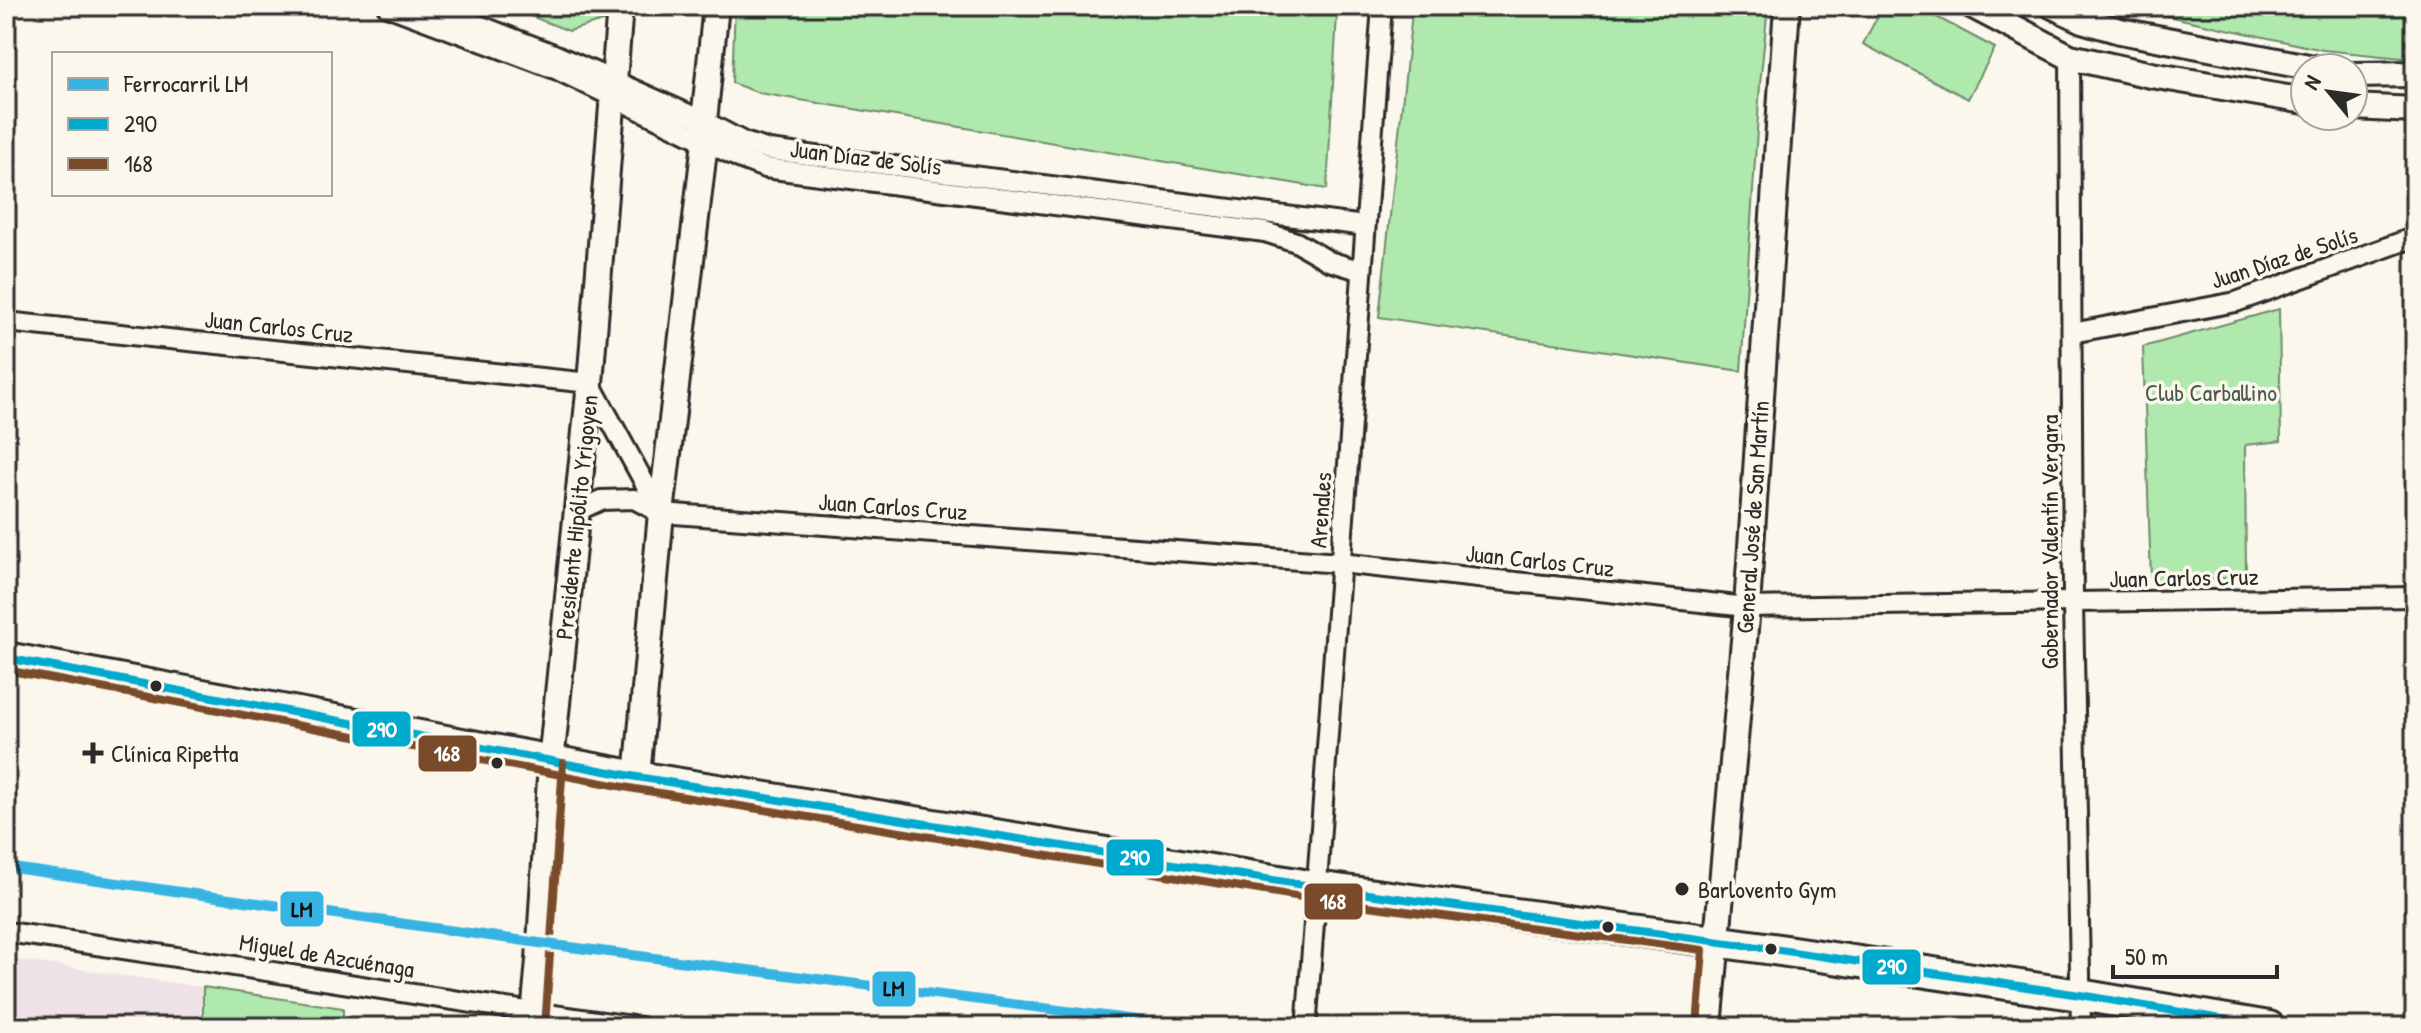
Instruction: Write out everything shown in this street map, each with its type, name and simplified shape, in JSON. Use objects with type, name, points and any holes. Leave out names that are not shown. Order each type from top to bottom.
[{"type":"main road","points":[[6,658],[637,777],[1316,887],[1716,940],[2269,1027]]},
{"type":"street","name":"Juan Díaz de Solís","points":[[387,6],[613,88]]},
{"type":"street","name":"Juan Díaz de Solís","points":[[430,6],[556,55],[613,88],[704,132],[765,168],[1265,232],[1296,242],[1329,261],[1362,271]]},
{"type":"street","name":"Presidente Hipólito Yrigoyen","points":[[533,1020],[551,762],[590,383],[620,6]]},
{"type":"street","points":[[637,777],[661,513],[716,6]]},
{"type":"street","name":"Arenales","points":[[1307,1017],[1382,6]]},
{"type":"street","name":"General José de San Martín","points":[[1709,1027],[1747,607],[1787,6]]},
{"type":"street","points":[[1973,6],[2070,57],[2151,75],[2289,98]]},
{"type":"street","points":[[2053,6],[2082,20],[2120,31],[2289,63]]},
{"type":"street","name":"Gobernador Valentín Vergara","points":[[2070,57],[2073,603],[2081,1027]]},
{"type":"street","points":[[2369,75],[2415,74]]},
{"type":"street","points":[[2369,108],[2415,110]]},
{"type":"street","name":"Juan Díaz de Solís","points":[[704,132],[769,150],[1365,226]]},
{"type":"street","name":"Juan Díaz de Solís","points":[[2072,333],[2236,302],[2415,237]]},
{"type":"street","name":"Juan Carlos Cruz","points":[[6,322],[590,383]]},
{"type":"street","points":[[590,383],[661,513]]},
{"type":"street","name":"Juan Carlos Cruz","points":[[577,511],[601,500],[634,499],[661,513],[1340,563],[1747,607],[2415,597]]},
{"type":"street","name":"Miguel de Azcuénaga","points":[[6,932],[176,955],[533,1020],[640,1027]]},
{"type":"shaded area","points":[[6,958],[343,1008],[343,1027],[6,1027]]},
{"type":"green space","points":[[505,6],[606,6],[606,20],[569,31]]},
{"type":"green space","points":[[735,6],[1334,6],[1337,14],[1327,189],[759,93],[732,83]]},
{"type":"green space","points":[[1574,6],[1768,6],[1741,371],[1379,317],[1412,13],[1537,15]]},
{"type":"green space","points":[[1883,6],[1916,6],[1995,48],[1968,99],[1863,44]]},
{"type":"green space","points":[[2121,6],[2415,6],[2415,55],[2402,58],[2369,55],[2369,52],[2323,50]]},
{"type":"green space","name":"Club Carballino","points":[[2279,309],[2281,441],[2245,445],[2246,578],[2151,580],[2143,347]]},
{"type":"green space","points":[[203,987],[343,1008],[343,1027],[203,1027]]},
{"type":"rail line","name":"LM","points":[[6,867],[539,943],[1190,1027]]},
{"type":"transit line","name":"29O","points":[[6,658],[637,777],[1316,887],[1773,949],[2269,1027]]},
{"type":"transit line","name":"168","points":[[6,670],[635,789],[1314,899],[1703,950],[1697,1026]]},
{"type":"transit line","name":"168","points":[[545,1027],[563,763]]},
{"type":"place","name":"Clínica Ripetta","points":[[93,753]]},
{"type":"place","name":"Barlovento Gym","points":[[1682,889]]}]
